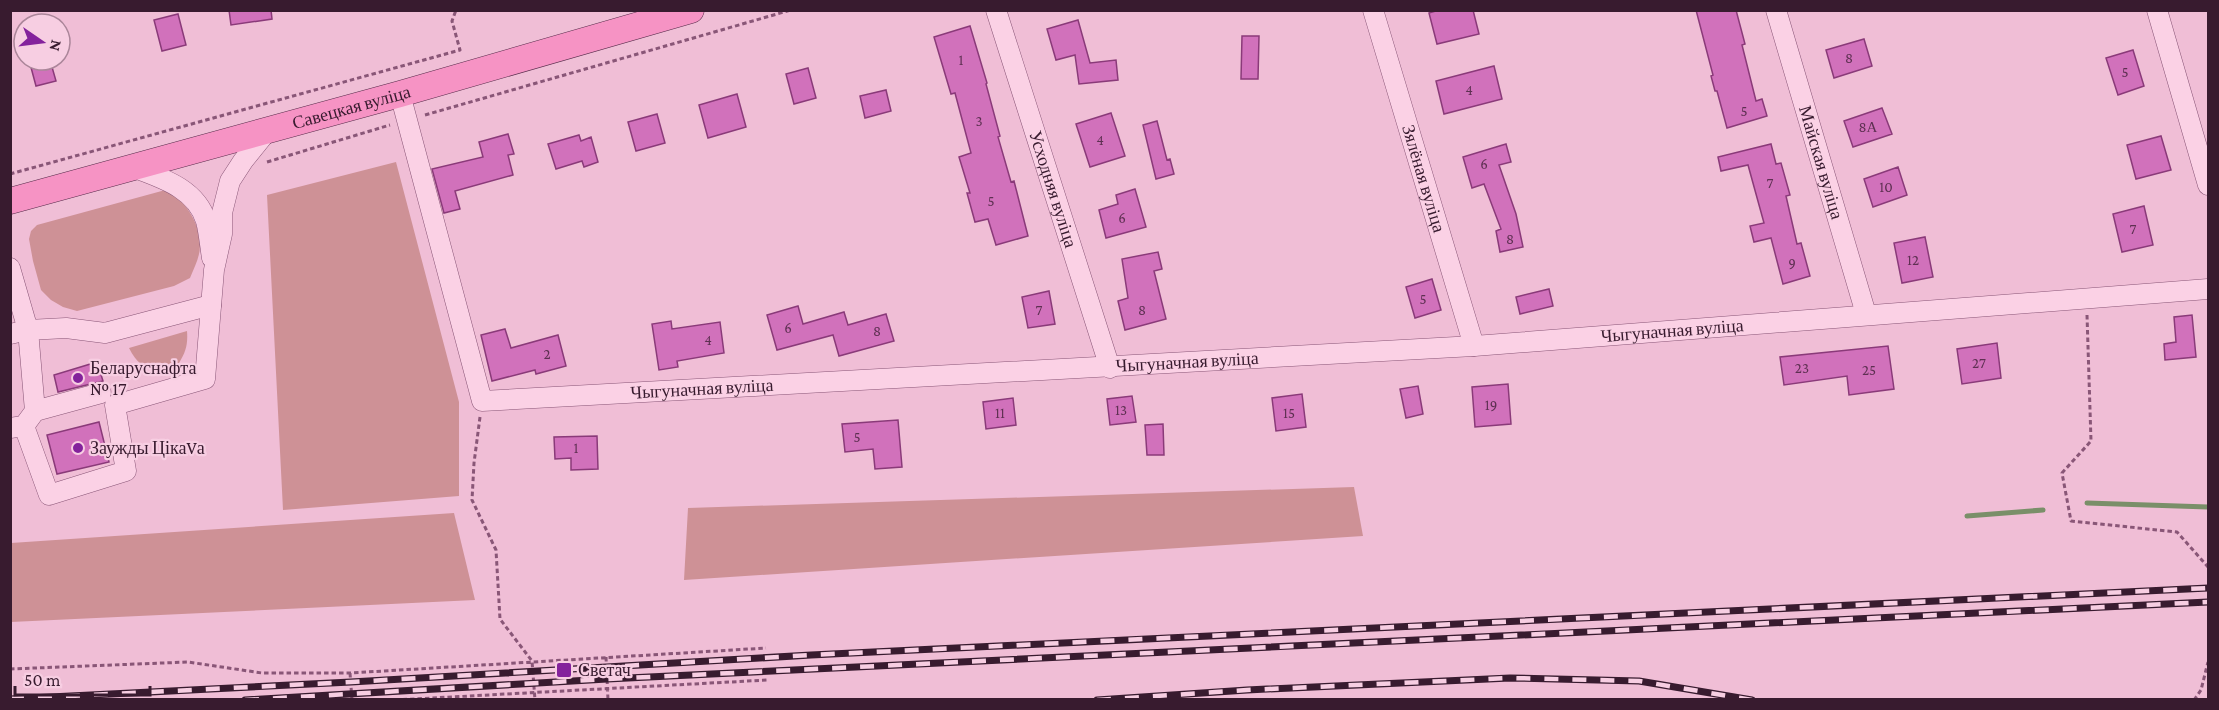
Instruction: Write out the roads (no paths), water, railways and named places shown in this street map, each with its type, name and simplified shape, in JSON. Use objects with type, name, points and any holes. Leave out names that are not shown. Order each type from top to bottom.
[{"type":"main road","name":"Савецкая вуліца","points":[[10,201],[400,94],[691,10]]},
{"type":"street","name":"Усходняя вуліца","points":[[996,10],[1110,368]]},
{"type":"street","name":"Зялёная вуліца","points":[[1373,10],[1474,346]]},
{"type":"street","name":"Майская вуліца","points":[[1776,10],[1866,314]]},
{"type":"street","points":[[2157,10],[2208,185]]},
{"type":"street","name":"Чыгуначная вуліца","points":[[400,94],[482,401],[1110,368],[1474,346],[2208,289]]},
{"type":"street","points":[[23,422],[108,399],[205,379],[214,270],[222,234],[222,213],[230,181],[268,130]]},
{"type":"street","points":[[132,167],[169,181],[188,193],[197,204],[206,220],[214,270]]},
{"type":"street","points":[[10,268],[19,332],[23,422],[49,495],[126,471],[108,399]]},
{"type":"street","points":[[19,332],[66,328],[105,333],[211,305]]},
{"type":"waterway","points":[[2087,503],[2208,507]]},
{"type":"waterway","points":[[1967,516],[2043,510]]},
{"type":"railway","points":[[10,699],[811,655],[2208,588]]},
{"type":"railway","points":[[245,700],[607,679],[2208,602]]},
{"type":"railway","points":[[1097,700],[1247,690],[1510,678],[1639,681],[1752,700]]},
{"type":"place","name":"Беларуснафта № 17","points":[[78,378]]},
{"type":"place","name":"Заужды ЦікаVа","points":[[78,448]]},
{"type":"place","name":"Светач","points":[[564,670]]}]
